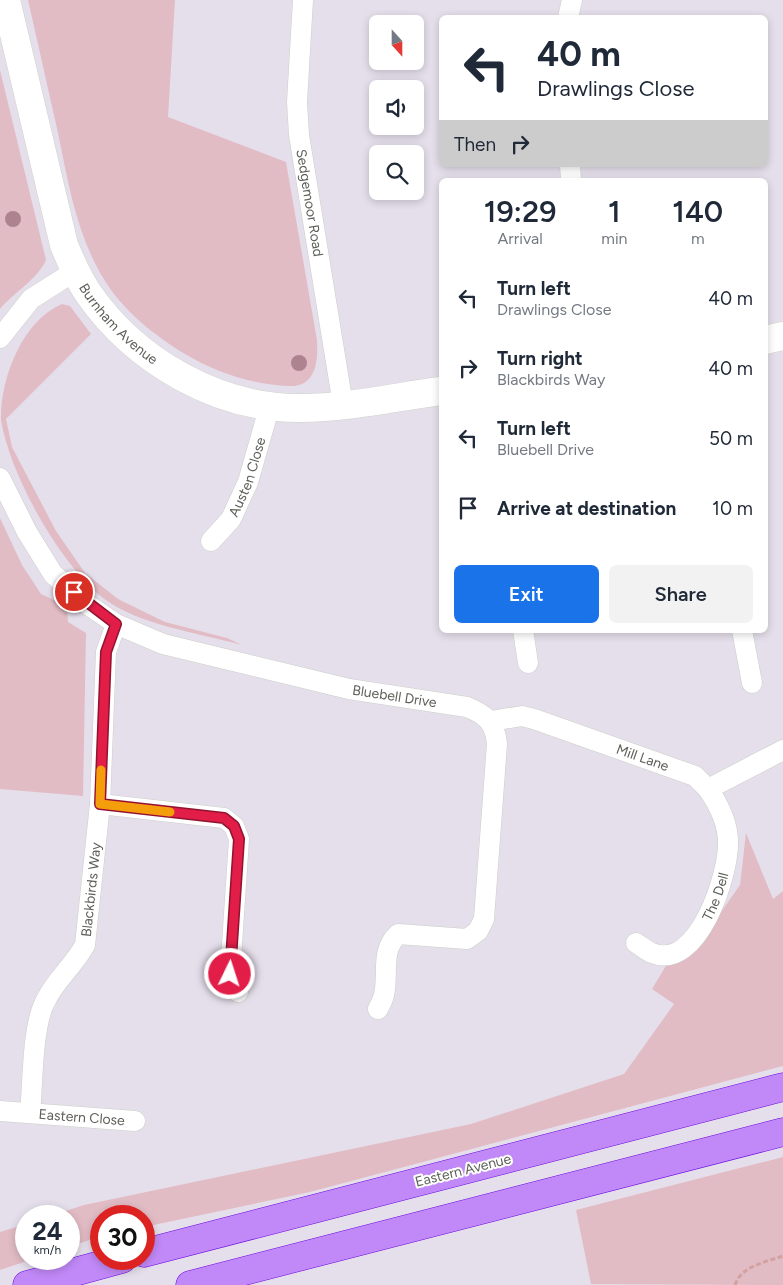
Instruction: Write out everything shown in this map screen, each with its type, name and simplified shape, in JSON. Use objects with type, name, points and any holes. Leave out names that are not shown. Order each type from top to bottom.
[{"type":"highway","name":"Eastern Avenue","points":[[155,1250],[783,1087]]},
{"type":"highway","points":[[190,1285],[783,1132]]},
{"type":"highway","points":[[27,1285],[90,1268]]},
{"type":"street","name":"Burnham Avenue","points":[[6,0],[58,221],[75,271],[102,311],[124,335],[171,370],[217,393],[270,405],[300,408],[343,405],[439,391]]},
{"type":"street","name":"Sedgemoor Road","points":[[303,0],[297,102],[299,135],[343,405]]},
{"type":"street","points":[[569,15],[572,0]]},
{"type":"street","points":[[0,338],[31,299],[75,271]]},
{"type":"street","points":[[768,339],[783,336]]},
{"type":"street","name":"Austen Close","points":[[211,541],[231,519],[248,482],[270,405]]},
{"type":"street","name":"Bluebell Drive","points":[[0,478],[27,532],[53,574],[84,602],[116,624],[163,644],[331,684],[468,707],[483,714],[491,721]]},
{"type":"street","name":"Blackbirds Way","points":[[30,1113],[38,1024],[44,1003],[58,981],[76,962],[85,945],[100,804],[106,652],[116,624]]},
{"type":"street","points":[[523,633],[528,663]]},
{"type":"street","points":[[743,633],[752,683]]},
{"type":"street","name":"Mill Lane","points":[[491,721],[522,716],[534,719],[695,776],[708,789]]},
{"type":"street","points":[[378,1009],[384,996],[387,951],[391,941],[398,934],[467,939],[478,931],[484,919],[497,744],[496,730],[491,721]]},
{"type":"street","points":[[708,789],[783,750]]},
{"type":"street","name":"The Dell","points":[[636,943],[654,954],[669,954],[688,946],[707,922],[722,880],[729,843],[726,825],[718,804],[708,789]]},
{"type":"street","points":[[100,804],[224,818],[234,826],[239,839],[230,974],[238,992]]},
{"type":"street","points":[[0,1112],[30,1113]]},
{"type":"street","name":"Eastern Close","points":[[30,1113],[135,1121]]},
{"type":"path","points":[[735,1285],[737,1278],[750,1267],[783,1256]]},
{"type":"shaded area","points":[[28,0],[175,0],[168,117],[286,162],[317,340],[317,356],[314,371],[305,382],[289,386],[262,383],[222,372],[197,361],[154,333],[126,308],[111,290],[90,254],[76,214]]},
{"type":"shaded area","points":[[0,70],[46,260],[37,274],[0,309]]},
{"type":"shaded area","points":[[62,304],[70,306],[91,334],[6,419],[12,447],[56,531],[85,573],[118,599],[165,622],[227,638],[242,645],[151,622],[117,607],[86,583],[54,541],[39,516],[26,491],[6,442],[1,420],[2,404],[10,369],[16,352],[25,337],[48,312]]},
{"type":"shaded area","points":[[0,518],[22,565],[41,594],[67,606],[68,622],[86,633],[83,796],[0,789]]},
{"type":"shaded area","points":[[746,833],[773,899],[783,891],[783,1066],[310,1192],[155,1225],[155,1205],[90,1205],[90,1240],[80,1243],[80,1206],[84,1205],[471,1124],[624,1074],[674,1004],[652,989],[670,959],[702,939],[740,885]]},
{"type":"shaded area","points":[[783,1157],[783,1285],[591,1284],[576,1210]]},
{"type":"shaded area","points":[[15,1227],[15,1265],[0,1270],[0,1232]]},
{"type":"slow traffic","points":[[101,770],[100,804],[170,812]]},
{"type":"route","points":[[74,592],[84,602],[116,624],[106,652],[100,804],[224,818],[234,826],[239,839],[230,974]]}]
